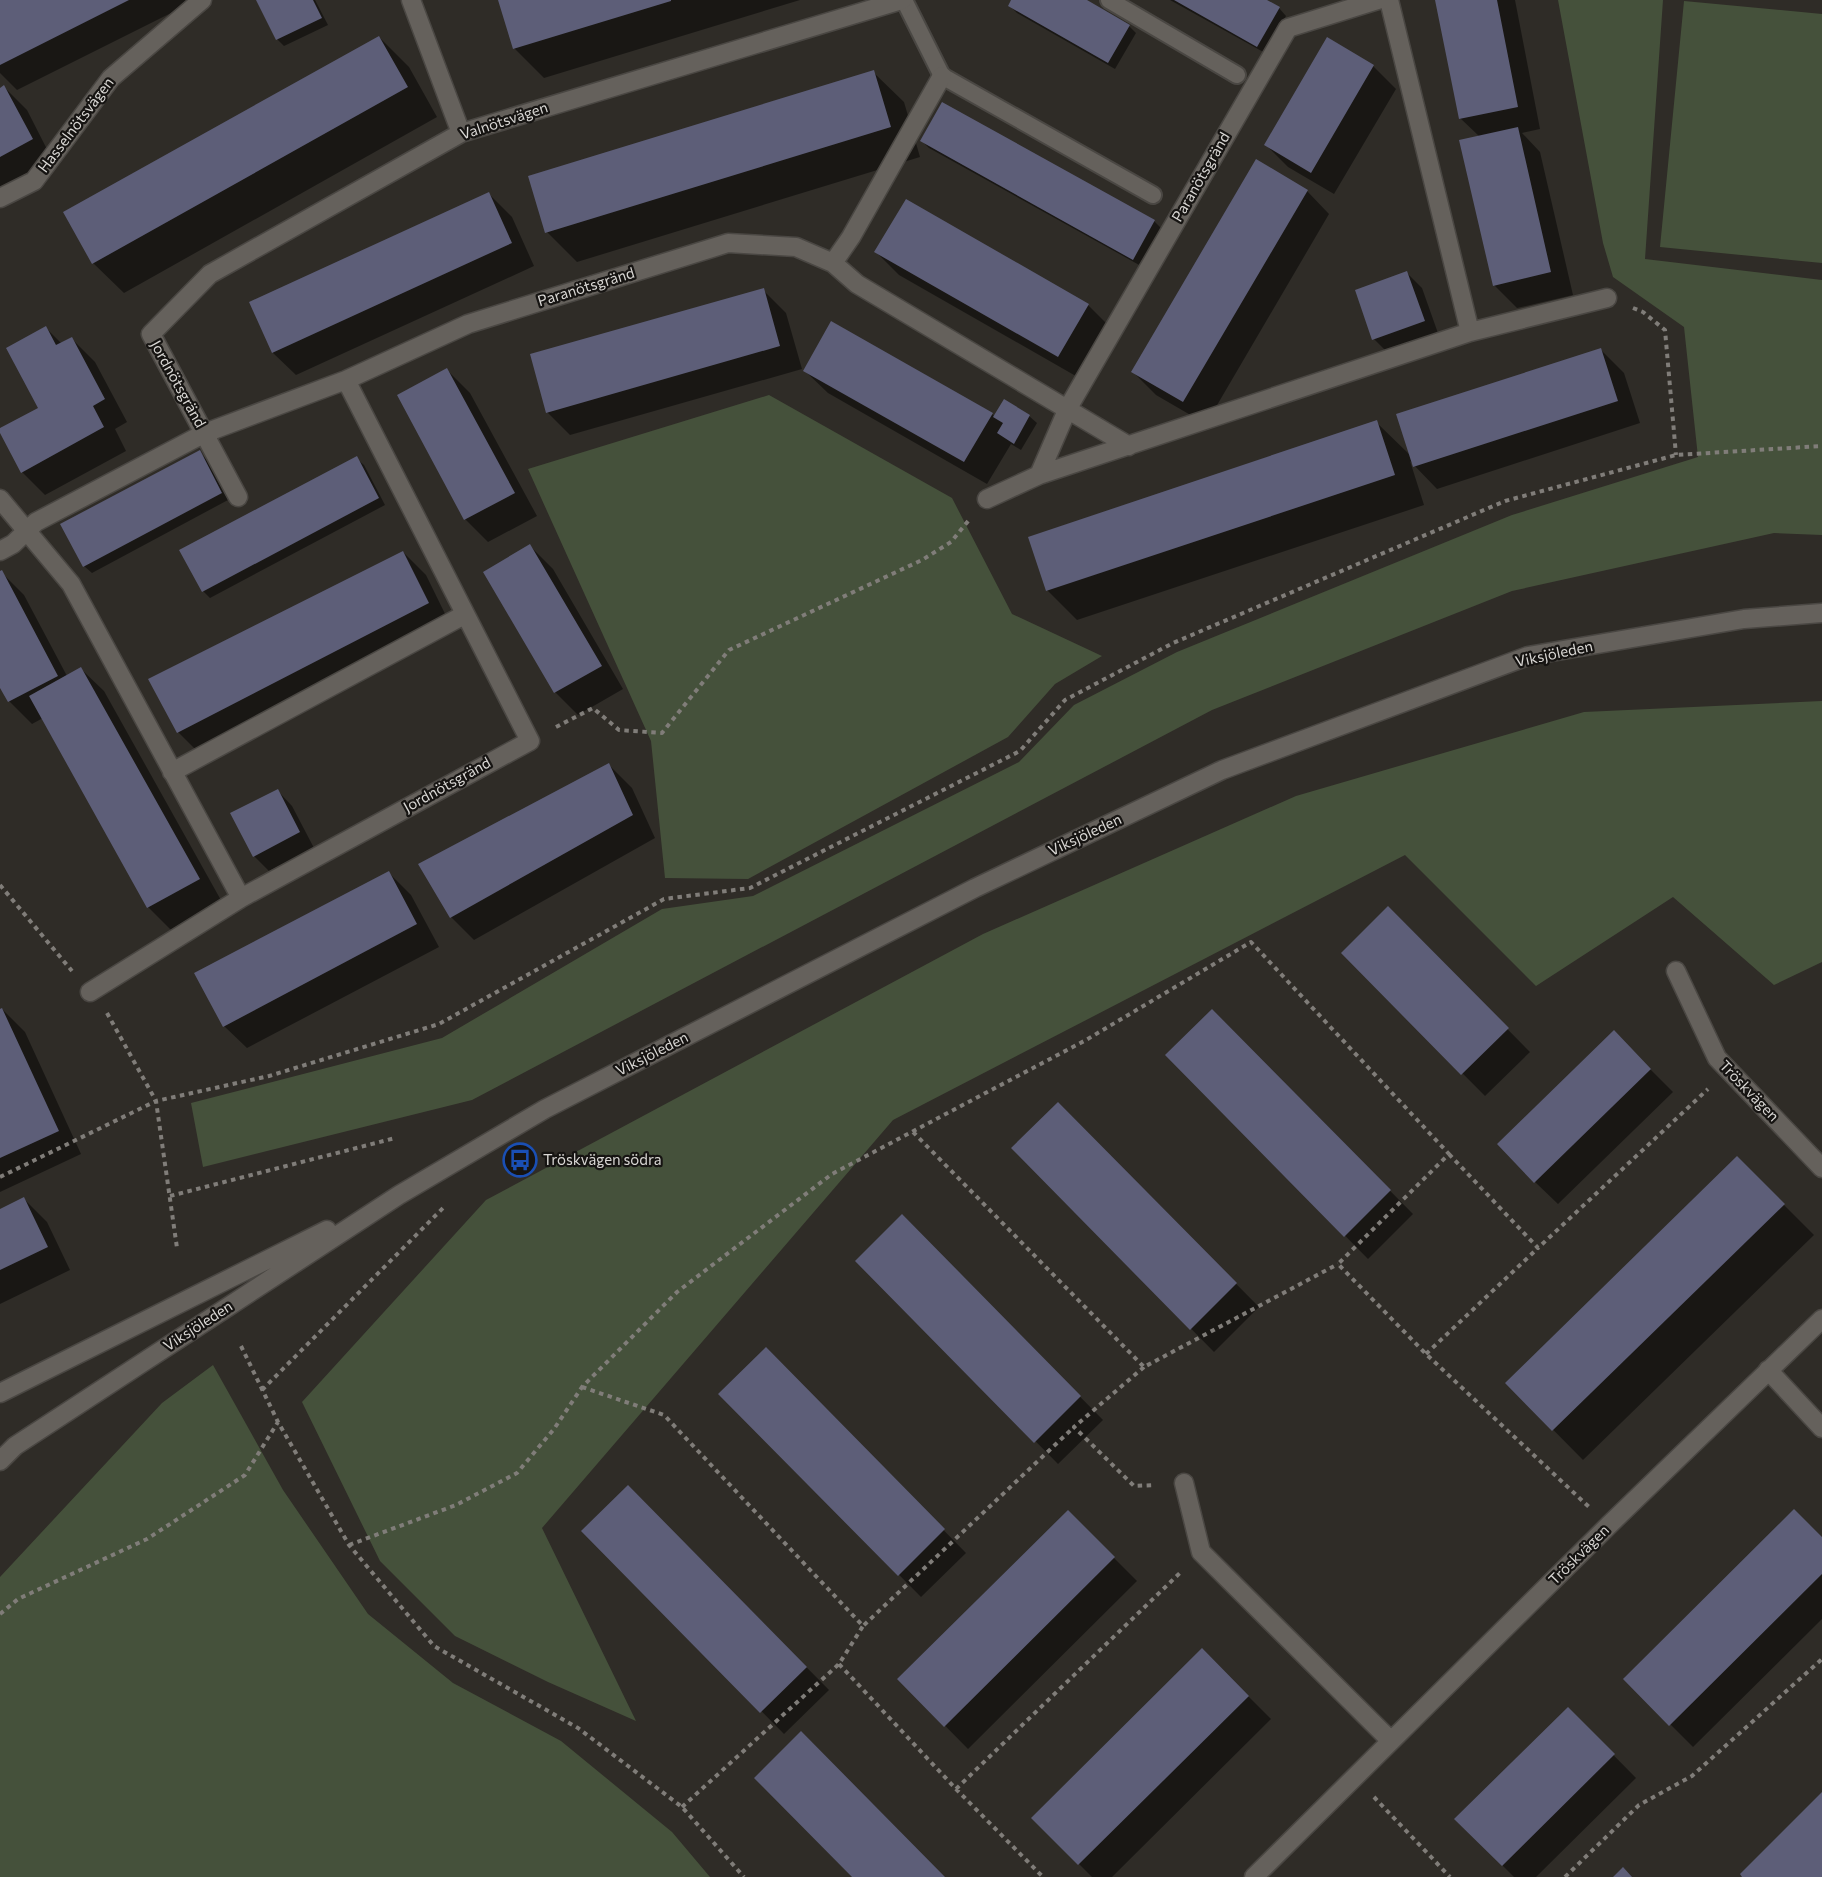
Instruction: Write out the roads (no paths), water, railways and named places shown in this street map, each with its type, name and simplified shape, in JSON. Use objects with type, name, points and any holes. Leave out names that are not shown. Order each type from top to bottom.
[{"type":"street","name":"Hasselnötsvägen","points":[[0,198],[34,181],[111,78],[202,0]]},
{"type":"street","points":[[411,0],[461,133]]},
{"type":"street","name":"Valnötsvägen","points":[[151,334],[210,274],[461,133],[903,0]]},
{"type":"street","name":"Paranötsgränd","points":[[1039,475],[1068,408],[1287,28],[1378,0]]},
{"type":"street","points":[[1389,0],[1470,332]]},
{"type":"street","points":[[833,263],[851,237],[942,76]]},
{"type":"street","name":"Paranötsgränd","points":[[346,380],[468,324],[728,243],[796,247],[833,263],[857,284],[1129,446]]},
{"type":"street","points":[[987,499],[1039,475],[1470,332],[1607,298]]},
{"type":"street","name":"Jordnötsgränd","points":[[151,334],[238,497]]},
{"type":"street","points":[[172,772],[464,615],[346,380]]},
{"type":"street","name":"Jordnötsgränd","points":[[0,551],[13,544],[36,522],[205,433],[346,380]]},
{"type":"street","points":[[0,500],[71,584],[241,898]]},
{"type":"street","name":"Viksjöleden","points":[[0,1461],[15,1446],[399,1195],[545,1109],[975,888],[1222,770],[1528,657],[1744,619],[1822,613]]},
{"type":"street","name":"Jordnötsgränd","points":[[90,992],[241,898],[530,741],[464,615]]},
{"type":"street","name":"Tröskvägen","points":[[1676,971],[1717,1058],[1822,1168]]},
{"type":"street","name":"Viksjöleden","points":[[0,1393],[399,1195]]},
{"type":"street","name":"Tröskvägen","points":[[1254,1877],[1822,1319]]},
{"type":"street","points":[[1768,1370],[1822,1428]]},
{"type":"street","points":[[1184,1483],[1201,1552],[1391,1741]]},
{"type":"lane","points":[[903,0],[942,76],[1153,195]]},
{"type":"lane","points":[[1109,0],[1237,75]]},
{"type":"place","name":"Tröskvägen södra","points":[[520,1160]]}]
